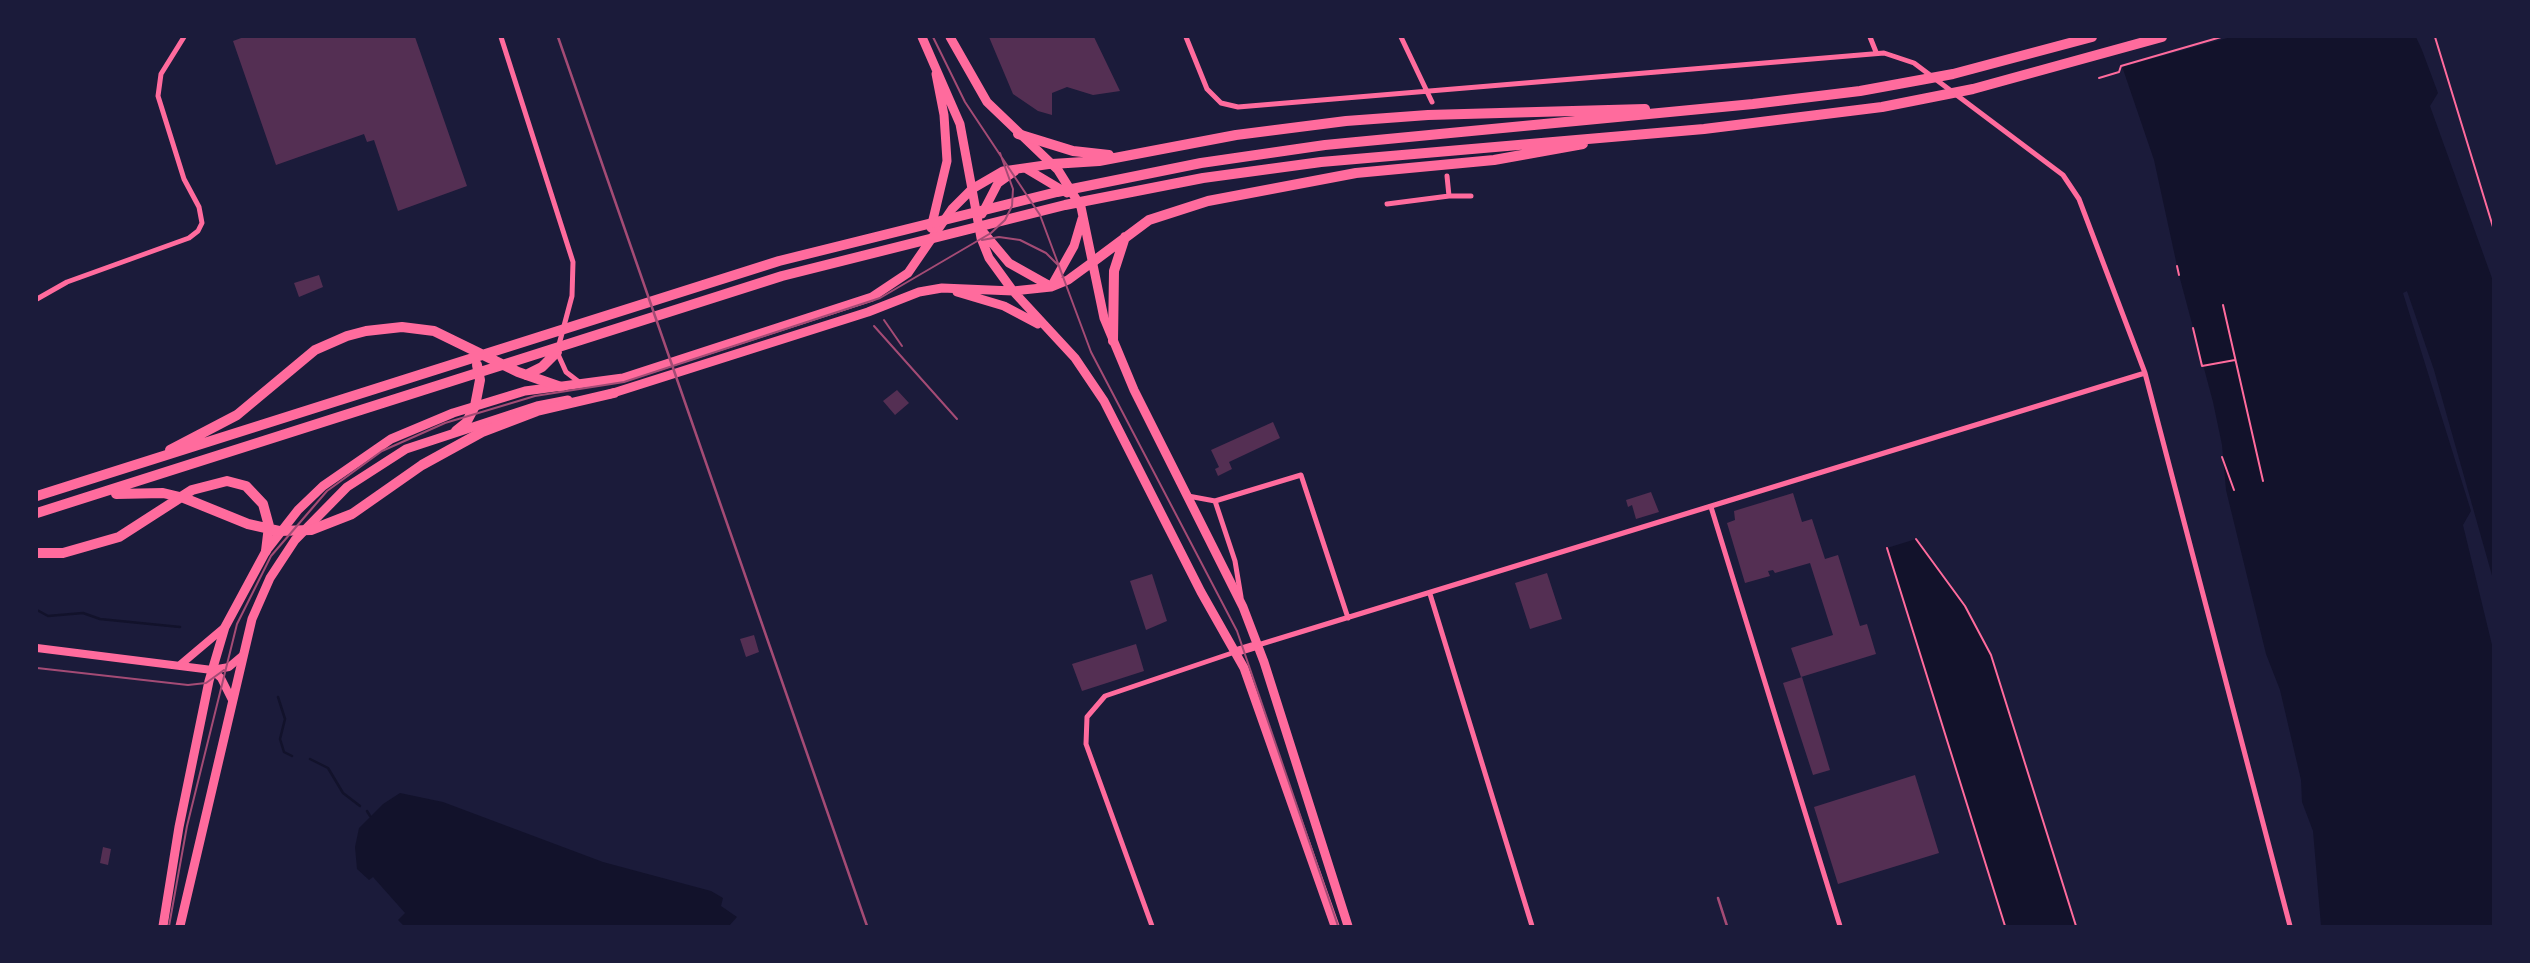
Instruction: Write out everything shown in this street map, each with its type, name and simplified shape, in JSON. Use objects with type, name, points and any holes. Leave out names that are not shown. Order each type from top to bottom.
[{"type":"highway","points":[[37,496],[779,261],[970,212],[1201,163],[1337,144],[1808,98],[1953,74],[2090,37]]},
{"type":"highway","points":[[37,513],[460,376],[782,276],[989,222],[1203,178],[1321,162],[1820,116],[1973,89],[2162,37]]},
{"type":"highway","points":[[1052,164],[1099,161],[1248,133],[1376,118],[1604,109],[1694,109]]},
{"type":"highway","points":[[1018,134],[1058,147],[1098,155],[1161,148]]},
{"type":"highway","points":[[1094,261],[1127,233],[1149,220],[1180,208],[1294,183],[1356,173],[1545,153],[1614,136]]},
{"type":"highway","points":[[1113,341],[1114,271],[1127,233]]},
{"type":"highway","points":[[138,466],[237,415],[303,359],[330,342],[366,331],[402,327],[434,331],[526,375],[561,387]]},
{"type":"highway","points":[[456,430],[466,423],[479,394],[476,360],[459,341]]},
{"type":"highway","points":[[526,375],[542,367],[557,352]]},
{"type":"highway","points":[[98,495],[149,492],[184,498],[248,524],[293,531],[339,521],[401,478],[461,442],[493,427],[537,411],[614,393]]},
{"type":"highway","points":[[37,553],[63,553],[120,537],[192,490],[226,481],[246,486],[263,504],[268,518],[267,551]]},
{"type":"main road","points":[[922,37],[960,124],[979,225],[989,258],[1013,291],[1074,358],[1104,401],[1201,592],[1236,652],[1281,769],[1335,926]]},
{"type":"main road","points":[[950,37],[976,87],[1018,134],[1052,164],[1069,185],[1082,209],[1101,302],[1113,341],[1243,607],[1258,645],[1348,926]]},
{"type":"main road","points":[[916,262],[932,227],[947,161],[944,115],[934,63]]},
{"type":"main road","points":[[163,926],[176,842],[212,670],[225,627],[267,551],[311,497],[355,461],[409,430],[475,406],[525,391],[587,385],[623,378],[863,301],[900,280],[916,262],[952,209],[972,189],[996,174],[1023,167],[1052,164]]},
{"type":"main road","points":[[1023,167],[1057,185],[1082,209]]},
{"type":"main road","points":[[979,225],[984,206],[998,183],[1023,167]]},
{"type":"main road","points":[[1051,287],[1074,246],[1082,209]]},
{"type":"main road","points":[[979,225],[1009,263],[1051,287]]},
{"type":"main road","points":[[180,926],[242,656],[257,605],[270,578],[315,517],[336,496],[406,449],[456,430],[544,404],[626,390],[868,312],[919,292],[942,288],[1013,291],[1051,287],[1069,279],[1094,261]]},
{"type":"main road","points":[[942,288],[1004,306],[1049,330]]},
{"type":"main road","points":[[180,665],[225,627]]},
{"type":"main road","points":[[1236,652],[1258,645]]},
{"type":"main road","points":[[37,648],[212,670],[229,667],[242,656]]},
{"type":"main road","points":[[212,670],[222,678],[232,700]]},
{"type":"street","points":[[37,299],[67,282],[189,238],[198,231],[202,223],[200,207],[184,179],[158,96],[161,74],[184,37]]},
{"type":"street","points":[[501,37],[573,262],[574,285],[569,316],[557,352],[566,372],[587,385]]},
{"type":"street","points":[[1186,37],[1207,89],[1221,103],[1229,106],[1876,52],[1899,56],[1914,63],[2069,182],[2079,199],[2145,373],[2290,926]]},
{"type":"street","points":[[1401,37],[1432,102]]},
{"type":"street","points":[[1870,37],[1876,52]]},
{"type":"street","points":[[1447,176],[1449,196]]},
{"type":"street","points":[[1387,204],[1471,196]]},
{"type":"street","points":[[1258,645],[2145,373]]},
{"type":"street","points":[[1188,496],[1215,501],[1301,475],[1348,618]]},
{"type":"street","points":[[1215,501],[1235,561],[1243,607]]},
{"type":"street","points":[[1711,507],[1840,926]]},
{"type":"street","points":[[1430,594],[1532,926]]},
{"type":"street","points":[[1152,926],[1086,744],[1087,717],[1105,696],[1236,652]]},
{"type":"path","points":[[2099,78],[2119,72],[2120,66],[2221,37]]},
{"type":"path","points":[[2435,37],[2493,228]]},
{"type":"path","points":[[2177,266],[2179,275]]},
{"type":"path","points":[[2223,304],[2263,481]]},
{"type":"path","points":[[2193,328],[2202,366],[2235,360]]},
{"type":"path","points":[[2222,457],[2234,490]]},
{"type":"path","points":[[1916,540],[1965,606],[1991,655],[2076,926]]},
{"type":"path","points":[[1887,548],[2005,926]]},
{"type":"shaded area","points":[[2112,37],[2416,37],[2422,50],[2438,93],[2430,106],[2493,281],[2493,579],[2434,370],[2407,291],[2403,293],[2471,511],[2463,525],[2493,649],[2493,926],[2321,926],[2313,831],[2302,802],[2301,780],[2280,690],[2266,654],[2226,490],[2222,445],[2213,402],[2179,275],[2154,160]]},
{"type":"shaded area","points":[[1916,539],[1965,606],[1991,655],[2076,926],[2005,926],[1887,548]]},
{"type":"shaded area","points":[[400,793],[443,802],[603,862],[711,891],[723,898],[721,906],[737,917],[729,926],[404,926],[398,920],[405,913],[373,877],[369,880],[357,869],[355,847],[359,828],[383,804]]},
{"type":"pier","points":[[2109,37],[2231,37],[2122,67],[2121,71]]},
{"type":"building","points":[[244,37],[415,37],[467,186],[398,211],[374,140],[367,142],[364,134],[276,165],[233,41]]},
{"type":"building","points":[[989,37],[1094,37],[1120,91],[1093,95],[1067,87],[1052,93],[1052,115],[1038,111],[1013,94]]},
{"type":"building","points":[[319,275],[323,287],[299,297],[294,283]]},
{"type":"building","points":[[897,390],[909,403],[895,415],[883,401]]},
{"type":"building","points":[[1273,422],[1280,438],[1229,462],[1232,469],[1218,476],[1215,469],[1219,467],[1211,450]]},
{"type":"building","points":[[1651,492],[1659,512],[1636,519],[1632,505],[1628,507],[1626,500]]},
{"type":"building","points":[[1793,493],[1802,522],[1812,519],[1825,559],[1838,555],[1860,626],[1867,624],[1876,654],[1801,677],[1791,648],[1833,635],[1810,563],[1775,573],[1773,570],[1768,571],[1770,576],[1745,583],[1727,523],[1735,520],[1734,511]]},
{"type":"building","points":[[1547,573],[1562,619],[1530,629],[1515,583]]},
{"type":"building","points":[[1152,574],[1167,621],[1146,630],[1130,581]]},
{"type":"building","points":[[754,635],[759,652],[746,657],[740,639]]},
{"type":"building","points":[[1136,644],[1144,671],[1082,691],[1072,664]]},
{"type":"building","points":[[1802,677],[1830,770],[1813,775],[1783,683]]},
{"type":"building","points":[[1915,775],[1939,853],[1838,884],[1814,807]]},
{"type":"building","points":[[103,847],[111,849],[108,865],[100,863]]},
{"type":"waterway","points":[[37,610],[48,616],[83,613],[100,619],[180,627]]},
{"type":"waterway","points":[[278,697],[285,719],[280,739],[284,752],[292,756]]},
{"type":"waterway","points":[[310,759],[328,768],[343,793],[360,806]]},
{"type":"waterway","points":[[367,811],[370,816]]},
{"type":"tram line","points":[[933,37],[965,102],[1040,215],[1091,352],[1237,631],[1338,926]]},
{"type":"tram line","points":[[169,926],[187,826],[237,624],[271,556],[327,491],[382,451],[445,423],[535,396],[624,382],[880,298],[991,233],[1005,220],[1012,206],[1013,189],[1000,153]]},
{"type":"tram line","points":[[982,240],[999,237],[1020,240],[1046,253],[1058,265]]},
{"type":"tram line","points":[[884,320],[902,346]]},
{"type":"tram line","points":[[874,326],[957,419]]},
{"type":"tram line","points":[[37,668],[188,685],[206,683],[224,670]]},
{"type":"railway","points":[[558,37],[867,926]]},
{"type":"railway","points":[[1718,898],[1727,926]]}]
